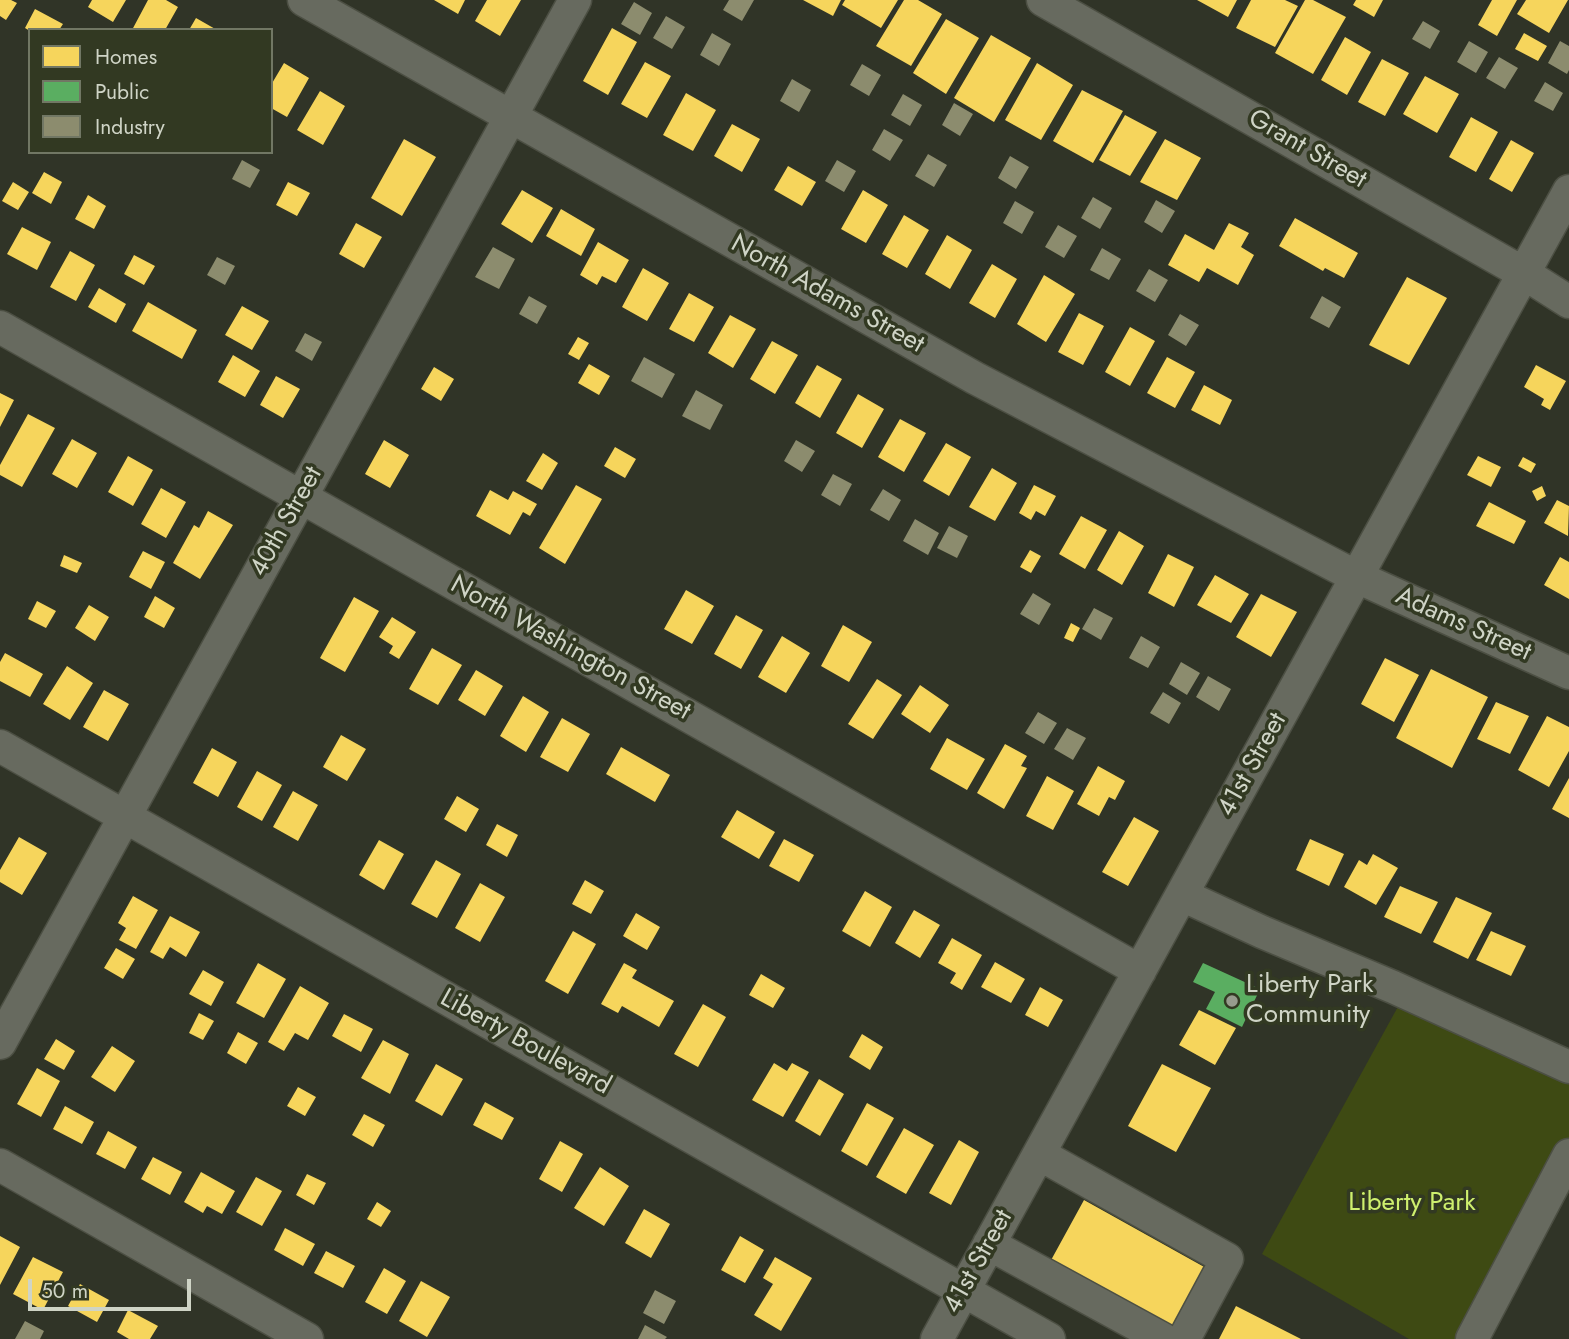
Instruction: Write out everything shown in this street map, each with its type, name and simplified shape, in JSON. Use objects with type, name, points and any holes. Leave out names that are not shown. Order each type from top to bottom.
[{"type":"street","name":"North Adams Street","points":[[304,0],[975,378],[1357,577]]},
{"type":"street","name":"40th Street","points":[[0,1044],[575,0]]},
{"type":"street","name":"Grant Street","points":[[1043,0],[1525,274],[1569,302]]},
{"type":"street","name":"41st Street","points":[[937,1339],[1569,191]]},
{"type":"street","name":"North Washington Street","points":[[0,327],[1140,971]]},
{"type":"street","name":"Adams Street","points":[[1357,577],[1569,673]]},
{"type":"street","name":"Liberty Boulevard","points":[[0,746],[1049,1339]]},
{"type":"street","points":[[1182,895],[1393,987],[1569,1068]]},
{"type":"street","points":[[1039,1154],[1227,1259],[1184,1339]]},
{"type":"street","points":[[1472,1339],[1569,1155]]},
{"type":"street","points":[[0,1165],[307,1339]]},
{"type":"street","points":[[989,1244],[1163,1339]]},
{"type":"green space","name":"Liberty Park","points":[[1400,1003],[1569,1080],[1569,1138],[1460,1339],[1409,1339],[1262,1254]]},
{"type":"building: Homes","points":[[0,0],[17,3],[6,20],[0,16]]},
{"type":"building: Homes","points":[[92,0],[126,0],[113,22],[88,7]]},
{"type":"building: Homes","points":[[148,0],[166,0],[178,7],[166,28],[133,28]]},
{"type":"building: Homes","points":[[434,0],[465,0],[458,14]]},
{"type":"building: Homes","points":[[487,0],[521,0],[500,36],[475,21]]},
{"type":"building: Homes","points":[[803,0],[841,0],[833,16]]},
{"type":"building: Homes","points":[[845,0],[898,0],[881,28],[842,5]]},
{"type":"building: Homes","points":[[904,0],[918,0],[942,14],[911,66],[876,46]]},
{"type":"building: Homes","points":[[1197,0],[1237,0],[1228,17]]},
{"type":"building: Homes","points":[[1251,0],[1285,0],[1298,6],[1275,47],[1236,28]]},
{"type":"building: Homes","points":[[1305,0],[1313,0],[1346,17],[1313,74],[1275,53]]},
{"type":"building: Homes","points":[[1356,0],[1383,0],[1374,17],[1353,5]]},
{"type":"building: Homes","points":[[1492,0],[1517,0],[1497,36],[1478,25]]},
{"type":"building: Homes","points":[[1526,0],[1568,0],[1549,33],[1517,14]]},
{"type":"building: Homes","points":[[35,9],[63,24],[60,28],[25,28]]},
{"type":"building: Homes","points":[[196,18],[214,28],[190,28]]},
{"type":"building: Homes","points":[[946,19],[979,38],[946,94],[913,73]]},
{"type":"building: Homes","points":[[612,28],[637,42],[608,95],[583,81]]},
{"type":"building: Homes","points":[[1524,33],[1547,46],[1538,61],[1515,49]]},
{"type":"building: Homes","points":[[991,35],[1031,58],[994,122],[954,98]]},
{"type":"building: Homes","points":[[1345,37],[1371,52],[1347,95],[1321,80]]},
{"type":"building: Homes","points":[[1382,59],[1409,73],[1385,116],[1358,102]]},
{"type":"building: Homes","points":[[645,62],[671,76],[647,118],[621,104]]},
{"type":"building: Homes","points":[[284,63],[309,78],[287,117],[273,109],[273,82]]},
{"type":"building: Homes","points":[[1037,63],[1073,85],[1041,140],[1005,120]]},
{"type":"building: Homes","points":[[1425,76],[1459,94],[1437,133],[1403,114]]},
{"type":"building: Homes","points":[[1082,90],[1123,111],[1093,163],[1053,141]]},
{"type":"building: Homes","points":[[320,91],[345,106],[323,145],[297,130]]},
{"type":"building: Homes","points":[[686,93],[716,110],[693,151],[663,135]]},
{"type":"building: Homes","points":[[1125,115],[1157,132],[1130,176],[1099,160]]},
{"type":"building: Homes","points":[[1471,117],[1498,132],[1476,172],[1449,157]]},
{"type":"building: Homes","points":[[732,124],[760,139],[742,172],[714,156]]},
{"type":"building: Homes","points":[[404,139],[436,157],[402,216],[371,198]]},
{"type":"building: Homes","points":[[1165,139],[1201,158],[1177,200],[1140,182]]},
{"type":"building: Homes","points":[[1511,140],[1534,153],[1512,192],[1489,179]]},
{"type":"building: Homes","points":[[788,166],[816,182],[802,206],[774,190]]},
{"type":"building: Homes","points":[[44,172],[62,182],[51,204],[32,193]]},
{"type":"building: Homes","points":[[13,182],[29,192],[18,210],[2,201]]},
{"type":"building: Homes","points":[[288,182],[310,193],[297,216],[276,205]]},
{"type":"building: Homes","points":[[522,190],[553,208],[532,243],[501,224]]},
{"type":"building: Homes","points":[[863,190],[888,205],[866,243],[841,229]]},
{"type":"building: Homes","points":[[88,195],[106,206],[94,229],[75,219]]},
{"type":"building: Homes","points":[[561,209],[595,229],[581,256],[546,236]]},
{"type":"building: Homes","points":[[904,215],[929,230],[907,268],[882,254]]},
{"type":"building: Homes","points":[[1295,218],[1358,253],[1344,278],[1325,268],[1323,271],[1279,246]]},
{"type":"building: Homes","points":[[356,223],[382,237],[364,268],[339,254]]},
{"type":"building: Homes","points":[[1229,223],[1249,233],[1241,247],[1254,255],[1238,285],[1207,268],[1199,282],[1168,265],[1185,234],[1214,250]]},
{"type":"building: Homes","points":[[22,227],[51,242],[37,270],[7,254]]},
{"type":"building: Homes","points":[[947,235],[972,250],[950,289],[925,274]]},
{"type":"building: Homes","points":[[598,242],[629,260],[616,283],[602,276],[597,285],[580,275]]},
{"type":"building: Homes","points":[[70,251],[95,265],[76,301],[50,287]]},
{"type":"building: Homes","points":[[134,255],[155,266],[144,285],[124,274]]},
{"type":"building: Homes","points":[[992,264],[1017,279],[995,318],[969,303]]},
{"type":"building: Homes","points":[[643,268],[669,283],[647,321],[622,307]]},
{"type":"building: Homes","points":[[1044,275],[1075,294],[1046,342],[1017,324]]},
{"type":"building: Homes","points":[[1407,277],[1447,298],[1409,365],[1369,345]]},
{"type":"building: Homes","points":[[99,288],[126,304],[116,323],[88,307]]},
{"type":"building: Homes","points":[[689,293],[714,307],[694,342],[669,329]]},
{"type":"building: Homes","points":[[148,302],[197,330],[182,359],[132,331]]},
{"type":"building: Homes","points":[[242,306],[269,321],[252,350],[225,335]]},
{"type":"building: Homes","points":[[1079,313],[1104,326],[1083,365],[1058,352]]},
{"type":"building: Homes","points":[[730,315],[756,329],[733,368],[708,353]]},
{"type":"building: Homes","points":[[1130,327],[1155,341],[1130,386],[1105,372]]},
{"type":"building: Homes","points":[[578,337],[589,343],[579,360],[568,354]]},
{"type":"building: Homes","points":[[772,341],[798,355],[775,394],[750,379]]},
{"type":"building: Homes","points":[[233,355],[260,371],[245,397],[218,382]]},
{"type":"building: Homes","points":[[1167,357],[1195,372],[1175,408],[1147,393]]},
{"type":"building: Homes","points":[[589,364],[610,376],[599,395],[578,383]]},
{"type":"building: Homes","points":[[817,365],[842,379],[820,418],[795,403]]},
{"type":"building: Homes","points":[[1536,365],[1566,381],[1550,410],[1541,405],[1544,399],[1524,387]]},
{"type":"building: Homes","points":[[434,367],[454,379],[441,401],[421,389]]},
{"type":"building: Homes","points":[[276,376],[300,389],[283,418],[260,405]]},
{"type":"building: Homes","points":[[1204,385],[1232,400],[1220,425],[1191,410]]},
{"type":"building: Homes","points":[[0,393],[14,400],[0,427]]},
{"type":"building: Homes","points":[[858,394],[884,409],[862,448],[836,433]]},
{"type":"building: Homes","points":[[28,414],[55,428],[22,487],[0,475],[0,465]]},
{"type":"building: Homes","points":[[900,419],[926,433],[904,472],[878,457]]},
{"type":"building: Homes","points":[[72,439],[97,453],[77,488],[52,474]]},
{"type":"building: Homes","points":[[384,440],[409,455],[390,488],[365,474]]},
{"type":"building: Homes","points":[[946,443],[971,457],[949,496],[923,481]]},
{"type":"building: Homes","points":[[615,447],[636,459],[625,478],[604,466]]},
{"type":"building: Homes","points":[[543,453],[558,463],[542,490],[526,481]]},
{"type":"building: Homes","points":[[128,456],[153,470],[133,506],[108,492]]},
{"type":"building: Homes","points":[[1478,456],[1501,467],[1491,487],[1467,475]]},
{"type":"building: Homes","points":[[1523,457],[1536,464],[1531,473],[1518,466]]},
{"type":"building: Homes","points":[[992,468],[1017,483],[995,521],[969,507]]},
{"type":"building: Homes","points":[[576,485],[602,499],[565,564],[539,548]]},
{"type":"building: Homes","points":[[1034,485],[1056,496],[1045,516],[1036,511],[1031,520],[1019,513]]},
{"type":"building: Homes","points":[[1542,486],[1546,496],[1537,501],[1532,491]]},
{"type":"building: Homes","points":[[161,488],[186,502],[166,538],[141,524]]},
{"type":"building: Homes","points":[[490,490],[508,500],[513,491],[537,504],[530,516],[523,512],[510,535],[476,516]]},
{"type":"building: Homes","points":[[1557,500],[1569,506],[1568,536],[1544,523]]},
{"type":"building: Homes","points":[[1489,502],[1526,521],[1514,544],[1476,526]]},
{"type":"building: Homes","points":[[208,511],[233,525],[200,579],[173,563],[194,525],[199,528]]},
{"type":"building: Homes","points":[[1081,516],[1107,530],[1085,569],[1059,554]]},
{"type":"building: Homes","points":[[1119,531],[1144,546],[1122,585],[1097,570]]},
{"type":"building: Homes","points":[[1030,550],[1041,556],[1031,573],[1020,567]]},
{"type":"building: Homes","points":[[143,551],[165,562],[151,589],[129,577]]},
{"type":"building: Homes","points":[[1168,554],[1194,567],[1174,607],[1148,593]]},
{"type":"building: Homes","points":[[64,555],[82,563],[77,573],[60,566]]},
{"type":"building: Homes","points":[[1560,557],[1569,562],[1569,599],[1544,585]]},
{"type":"building: Homes","points":[[1215,575],[1249,594],[1231,623],[1197,605]]},
{"type":"building: Homes","points":[[686,590],[714,606],[692,644],[664,629]]},
{"type":"building: Homes","points":[[1261,594],[1297,612],[1271,657],[1236,637]]},
{"type":"building: Homes","points":[[155,596],[175,608],[164,628],[144,617]]},
{"type":"building: Homes","points":[[354,597],[379,611],[345,672],[320,658]]},
{"type":"building: Homes","points":[[37,601],[56,611],[46,628],[28,619]]},
{"type":"building: Homes","points":[[89,605],[109,617],[95,641],[75,628]]},
{"type":"building: Homes","points":[[736,615],[763,630],[741,669],[714,654]]},
{"type":"building: Homes","points":[[392,617],[416,632],[399,659],[389,653],[393,646],[379,637]]},
{"type":"building: Homes","points":[[1071,623],[1080,628],[1073,642],[1064,638]]},
{"type":"building: Homes","points":[[843,625],[872,642],[849,682],[821,666]]},
{"type":"building: Homes","points":[[782,636],[810,653],[786,693],[758,677]]},
{"type":"building: Homes","points":[[432,648],[462,665],[438,705],[409,689]]},
{"type":"building: Homes","points":[[5,653],[43,674],[30,697],[0,681],[0,662]]},
{"type":"building: Homes","points":[[1385,658],[1419,675],[1394,722],[1361,704]]},
{"type":"building: Homes","points":[[67,666],[93,683],[70,720],[43,704]]},
{"type":"building: Homes","points":[[1431,669],[1488,697],[1452,768],[1396,738]]},
{"type":"building: Homes","points":[[476,670],[503,686],[485,716],[458,700]]},
{"type":"building: Homes","points":[[877,679],[902,695],[873,739],[848,724]]},
{"type":"building: Homes","points":[[920,685],[949,705],[930,733],[901,714]]},
{"type":"building: Homes","points":[[104,690],[129,704],[108,741],[83,727]]},
{"type":"building: Homes","points":[[523,696],[549,712],[526,752],[500,736]]},
{"type":"building: Homes","points":[[1496,702],[1529,716],[1510,754],[1477,739]]},
{"type":"building: Homes","points":[[1547,716],[1569,727],[1569,751],[1549,787],[1518,770]]},
{"type":"building: Homes","points":[[562,718],[590,734],[568,772],[540,757]]},
{"type":"building: Homes","points":[[341,735],[366,749],[347,781],[323,767]]},
{"type":"building: Homes","points":[[947,738],[985,759],[967,790],[930,769]]},
{"type":"building: Homes","points":[[1005,744],[1027,756],[1021,766],[1027,768],[1004,809],[977,793]]},
{"type":"building: Homes","points":[[621,747],[670,775],[655,802],[606,774]]},
{"type":"building: Homes","points":[[212,748],[237,762],[218,797],[193,783]]},
{"type":"building: Homes","points":[[1098,766],[1125,781],[1115,800],[1109,797],[1099,816],[1077,804]]},
{"type":"building: Homes","points":[[257,771],[282,785],[262,821],[237,807]]},
{"type":"building: Homes","points":[[1047,776],[1074,791],[1053,830],[1026,816]]},
{"type":"building: Homes","points":[[1569,778],[1569,818],[1552,809]]},
{"type":"building: Homes","points":[[293,791],[318,805],[298,841],[273,827]]},
{"type":"building: Homes","points":[[457,796],[479,809],[466,832],[444,819]]},
{"type":"building: Homes","points":[[737,810],[775,832],[759,859],[721,837]]},
{"type":"building: Homes","points":[[1134,817],[1159,831],[1128,886],[1102,872]]},
{"type":"building: Homes","points":[[497,824],[518,835],[507,857],[486,845]]},
{"type":"building: Homes","points":[[19,837],[47,853],[22,895],[0,882],[0,870]]},
{"type":"building: Homes","points":[[784,839],[814,855],[799,882],[769,866]]},
{"type":"building: Homes","points":[[1310,839],[1344,854],[1329,886],[1296,870]]},
{"type":"building: Homes","points":[[379,840],[404,854],[384,890],[359,875]]},
{"type":"building: Homes","points":[[1373,854],[1398,868],[1376,905],[1344,887],[1359,860],[1367,865]]},
{"type":"building: Homes","points":[[436,860],[461,874],[437,918],[411,904]]},
{"type":"building: Homes","points":[[585,880],[604,891],[591,914],[572,904]]},
{"type":"building: Homes","points":[[480,883],[505,897],[480,942],[455,928]]},
{"type":"building: Homes","points":[[1400,886],[1438,902],[1421,934],[1384,917]]},
{"type":"building: Homes","points":[[865,891],[892,907],[870,947],[842,931]]},
{"type":"building: Homes","points":[[133,896],[158,910],[136,949],[119,940],[126,928],[118,923]]},
{"type":"building: Homes","points":[[1456,897],[1492,913],[1468,959],[1433,942]]},
{"type":"building: Homes","points":[[914,910],[940,925],[920,958],[895,943]]},
{"type":"building: Homes","points":[[636,913],[660,927],[647,950],[623,936]]},
{"type":"building: Homes","points":[[170,916],[200,932],[186,957],[170,947],[163,959],[150,952]]},
{"type":"building: Homes","points":[[573,931],[596,944],[568,994],[545,981]]},
{"type":"building: Homes","points":[[1491,931],[1526,946],[1511,976],[1476,960]]},
{"type":"building: Homes","points":[[952,938],[982,955],[962,990],[950,983],[956,973],[938,963]]},
{"type":"building: Homes","points":[[116,948],[135,959],[123,979],[104,968]]},
{"type":"building: Homes","points":[[995,962],[1025,979],[1011,1003],[981,987]]},
{"type":"building: Homes","points":[[258,963],[286,979],[264,1018],[236,1003]]},
{"type":"building: Homes","points":[[624,963],[637,970],[632,978],[674,1001],[659,1027],[622,1006],[618,1013],[601,1004]]},
{"type":"building: Homes","points":[[203,970],[224,982],[211,1006],[189,994]]},
{"type":"building: Homes","points":[[761,974],[785,988],[773,1008],[749,995]]},
{"type":"building: Homes","points":[[300,986],[329,1003],[308,1040],[295,1033],[284,1051],[268,1042]]},
{"type":"building: Homes","points":[[1040,987],[1063,1000],[1048,1027],[1025,1015]]},
{"type":"building: Homes","points":[[703,1004],[726,1017],[698,1067],[674,1054]]},
{"type":"building: Homes","points":[[1199,1010],[1236,1028],[1215,1065],[1179,1045]]},
{"type":"building: Homes","points":[[199,1013],[214,1021],[203,1040],[189,1033]]},
{"type":"building: Homes","points":[[344,1014],[373,1029],[361,1052],[332,1036]]},
{"type":"building: Homes","points":[[238,1032],[258,1043],[246,1064],[227,1053]]},
{"type":"building: Homes","points":[[862,1034],[883,1047],[870,1070],[849,1057]]},
{"type":"building: Homes","points":[[56,1039],[75,1051],[64,1070],[44,1059]]},
{"type":"building: Homes","points":[[383,1040],[409,1054],[390,1094],[361,1078]]},
{"type":"building: Homes","points":[[112,1046],[135,1061],[115,1092],[91,1077]]},
{"type":"building: Homes","points":[[774,1063],[787,1071],[792,1063],[809,1072],[783,1117],[752,1100]]},
{"type":"building: Homes","points":[[436,1064],[463,1079],[442,1116],[415,1101]]},
{"type":"building: Homes","points":[[1162,1064],[1211,1088],[1176,1152],[1128,1126]]},
{"type":"building: Homes","points":[[37,1068],[60,1081],[41,1117],[17,1104]]},
{"type":"building: Homes","points":[[819,1079],[844,1094],[820,1136],[795,1121]]},
{"type":"building: Homes","points":[[298,1087],[316,1097],[305,1116],[287,1106]]},
{"type":"building: Homes","points":[[485,1102],[514,1118],[502,1140],[473,1125]]},
{"type":"building: Homes","points":[[867,1103],[894,1118],[867,1166],[841,1151]]},
{"type":"building: Homes","points":[[65,1106],[94,1122],[82,1144],[53,1129]]},
{"type":"building: Homes","points":[[364,1114],[385,1125],[373,1147],[352,1135]]},
{"type":"building: Homes","points":[[904,1128],[934,1145],[906,1194],[876,1177]]},
{"type":"building: Homes","points":[[108,1131],[137,1147],[125,1169],[96,1154]]},
{"type":"building: Homes","points":[[959,1140],[979,1152],[951,1205],[929,1193]]},
{"type":"building: Homes","points":[[560,1141],[583,1154],[562,1192],[539,1179]]},
{"type":"building: Homes","points":[[153,1157],[182,1172],[170,1195],[141,1179]]},
{"type":"building: Homes","points":[[600,1167],[629,1186],[604,1226],[574,1208]]},
{"type":"building: Homes","points":[[201,1172],[235,1191],[222,1214],[207,1206],[203,1213],[184,1202]]},
{"type":"building: Homes","points":[[307,1174],[326,1183],[314,1205],[296,1195]]},
{"type":"building: Homes","points":[[256,1177],[282,1191],[262,1226],[236,1212]]},
{"type":"building: Homes","points":[[1084,1200],[1206,1268],[1172,1329],[1050,1262]]},
{"type":"building: Homes","points":[[377,1202],[391,1211],[381,1227],[367,1219]]},
{"type":"building: Homes","points":[[644,1209],[670,1224],[651,1258],[625,1243]]},
{"type":"building: Homes","points":[[285,1228],[315,1244],[303,1266],[274,1250]]},
{"type":"building: Homes","points":[[0,1236],[20,1247],[0,1285]]},
{"type":"building: Homes","points":[[740,1236],[764,1250],[745,1283],[721,1270]]},
{"type":"building: Homes","points":[[326,1251],[355,1266],[343,1288],[314,1273]]},
{"type":"building: Homes","points":[[33,1257],[63,1272],[43,1310],[13,1294]]},
{"type":"building: Homes","points":[[775,1257],[812,1278],[781,1331],[754,1315],[773,1284],[763,1278]]},
{"type":"building: Homes","points":[[384,1268],[406,1281],[387,1314],[365,1302]]},
{"type":"building: Homes","points":[[421,1281],[450,1297],[427,1337],[399,1321]]},
{"type":"building: Homes","points":[[80,1284],[109,1300],[97,1322],[68,1306]]},
{"type":"building: Homes","points":[[1236,1306],[1301,1339],[1219,1339]]},
{"type":"building: Homes","points":[[128,1310],[158,1326],[150,1339],[129,1339],[117,1332]]},
{"type":"building: Public","name":"Liberty Park Community","points":[[1203,963],[1260,989],[1242,1027],[1206,1009],[1215,992],[1193,982]]},
{"type":"building: Industry","points":[[729,0],[754,0],[742,21],[723,10]]},
{"type":"building: Industry","points":[[634,2],[652,13],[640,35],[621,24]]},
{"type":"building: Industry","points":[[666,16],[685,27],[672,49],[653,38]]},
{"type":"building: Industry","points":[[1423,21],[1440,31],[1430,49],[1412,39]]},
{"type":"building: Industry","points":[[712,33],[731,44],[719,66],[700,55]]},
{"type":"building: Industry","points":[[1469,41],[1488,52],[1476,73],[1457,62]]},
{"type":"building: Industry","points":[[1560,41],[1569,46],[1567,74],[1548,63]]},
{"type":"building: Industry","points":[[1499,57],[1518,68],[1505,89],[1486,78]]},
{"type":"building: Industry","points":[[862,64],[881,75],[869,96],[850,85]]},
{"type":"building: Industry","points":[[792,79],[811,90],[799,112],[780,101]]},
{"type":"building: Industry","points":[[1545,82],[1563,93],[1553,111],[1534,101]]},
{"type":"building: Industry","points":[[903,94],[922,105],[910,126],[891,115]]},
{"type":"building: Industry","points":[[954,103],[973,114],[960,136],[942,125]]},
{"type":"building: Industry","points":[[884,129],[903,140],[890,161],[872,150]]},
{"type":"building: Industry","points":[[928,154],[947,165],[934,187],[915,176]]},
{"type":"building: Industry","points":[[1010,156],[1029,167],[1016,189],[998,178]]},
{"type":"building: Industry","points":[[242,160],[260,170],[250,188],[232,179]]},
{"type":"building: Industry","points":[[837,160],[856,171],[844,192],[825,181]]},
{"type":"building: Industry","points":[[1093,197],[1112,208],[1100,229],[1081,218]]},
{"type":"building: Industry","points":[[1156,200],[1175,211],[1162,233],[1144,222]]},
{"type":"building: Industry","points":[[1015,201],[1034,212],[1022,234],[1003,223]]},
{"type":"building: Industry","points":[[1058,225],[1077,236],[1064,258],[1045,247]]},
{"type":"building: Industry","points":[[493,247],[515,259],[499,289],[475,277]]},
{"type":"building: Industry","points":[[1102,248],[1121,259],[1109,280],[1090,270]]},
{"type":"building: Industry","points":[[217,257],[235,266],[225,285],[207,275]]},
{"type":"building: Industry","points":[[1149,269],[1168,280],[1155,302],[1136,291]]},
{"type":"building: Industry","points":[[529,296],[547,306],[537,324],[519,314]]},
{"type":"building: Industry","points":[[1322,296],[1341,307],[1329,328],[1310,318]]},
{"type":"building: Industry","points":[[1180,314],[1199,325],[1186,346],[1168,335]]},
{"type":"building: Industry","points":[[305,333],[322,342],[312,361],[295,351]]},
{"type":"building: Industry","points":[[644,357],[675,374],[662,398],[631,381]]},
{"type":"building: Industry","points":[[696,390],[723,405],[710,430],[682,416]]},
{"type":"building: Industry","points":[[796,440],[815,451],[802,472],[784,461]]},
{"type":"building: Industry","points":[[833,474],[852,484],[840,506],[821,495]]},
{"type":"building: Industry","points":[[883,489],[901,500],[889,521],[870,510]]},
{"type":"building: Industry","points":[[915,519],[939,533],[928,555],[903,541]]},
{"type":"building: Industry","points":[[949,526],[968,536],[957,558],[937,548]]},
{"type":"building: Industry","points":[[1033,593],[1051,604],[1039,625],[1020,614]]},
{"type":"building: Industry","points":[[1094,608],[1113,618],[1101,640],[1082,629]]},
{"type":"building: Industry","points":[[1141,636],[1160,647],[1148,668],[1129,658]]},
{"type":"building: Industry","points":[[1181,662],[1200,673],[1187,695],[1169,684]]},
{"type":"building: Industry","points":[[1208,676],[1231,689],[1219,711],[1196,697]]},
{"type":"building: Industry","points":[[1163,692],[1181,703],[1169,724],[1150,713]]},
{"type":"building: Industry","points":[[1038,712],[1057,723],[1044,744],[1025,733]]},
{"type":"building: Industry","points":[[1067,728],[1086,738],[1073,760],[1054,749]]},
{"type":"building: Industry","points":[[655,1290],[676,1301],[664,1324],[643,1313]]},
{"type":"building: Industry","points":[[25,1321],[44,1331],[40,1339],[15,1339]]},
{"type":"building: Industry","points":[[645,1325],[667,1337],[638,1339]]},
{"type":"place","name":"Liberty Park Community","points":[[1232,1001]]}]
